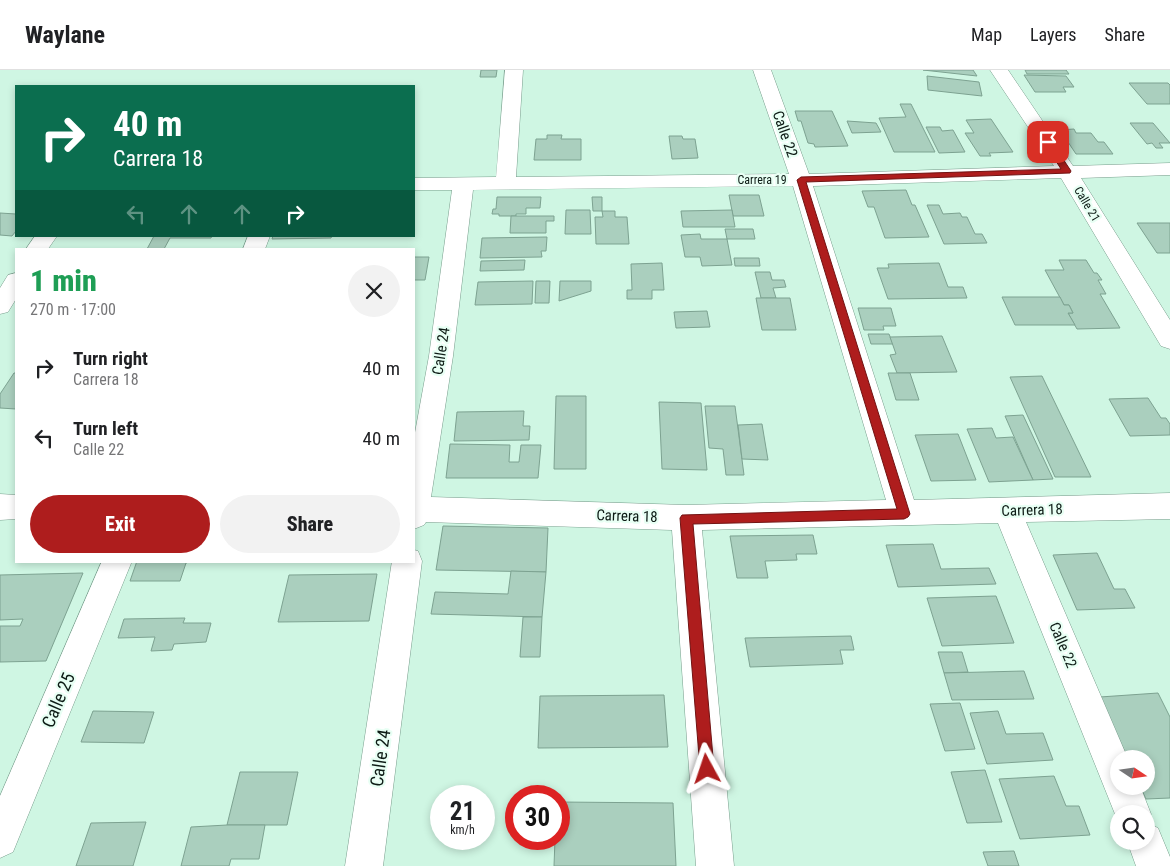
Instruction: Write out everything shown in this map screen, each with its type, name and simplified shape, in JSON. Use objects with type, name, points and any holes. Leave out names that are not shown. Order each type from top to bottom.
[{"type":"street","points":[[505,184],[514,70]]},
{"type":"street","name":"Calle 22","points":[[762,70],[801,180],[904,514]]},
{"type":"street","name":"Calle 21","points":[[999,70],[1067,171],[1170,340]]},
{"type":"street","name":"Carrera 19","points":[[415,184],[801,180],[1170,168]]},
{"type":"street","name":"Calle 24","points":[[415,505],[441,356],[463,185]]},
{"type":"street","points":[[38,248],[45,237]]},
{"type":"street","points":[[0,306],[15,283]]},
{"type":"street","name":"Carrera 18","points":[[415,511],[686,518],[1170,506]]},
{"type":"street","points":[[0,507],[15,507]]},
{"type":"street","name":"Calle 22","points":[[1007,511],[1110,757]]},
{"type":"street","points":[[686,518],[715,866]]},
{"type":"street","name":"Calle 25","points":[[0,839],[116,563]]},
{"type":"street","name":"Calle 24","points":[[364,866],[407,563]]},
{"type":"street","points":[[1149,850],[1155,866]]},
{"type":"building","points":[[481,70],[497,70],[496,77],[480,77]]},
{"type":"building","points":[[923,70],[973,70],[977,76]]},
{"type":"building","points":[[1025,70],[1066,70],[1069,74],[1027,74]]},
{"type":"building","points":[[1024,75],[1066,76],[1074,87],[1063,87],[1066,92],[1035,92]]},
{"type":"building","points":[[927,76],[979,82],[982,96],[928,90]]},
{"type":"building","points":[[1129,83],[1168,83],[1170,85],[1170,104],[1147,104]]},
{"type":"building","points":[[900,104],[911,104],[935,152],[894,152],[879,118],[906,117]]},
{"type":"building","points":[[795,111],[832,111],[848,146],[815,147],[814,144],[808,143],[801,121],[798,121]]},
{"type":"building","points":[[991,119],[1013,152],[989,153],[991,156],[980,156],[965,133],[974,133],[966,120]]},
{"type":"building","points":[[847,121],[876,123],[881,132],[852,133]]},
{"type":"building","points":[[1130,123],[1153,123],[1170,143],[1159,143],[1163,148],[1156,148],[1152,143],[1147,144]]},
{"type":"building","points":[[926,127],[940,127],[942,131],[953,130],[965,152],[939,153]]},
{"type":"building","points":[[1074,129],[1076,133],[1091,133],[1098,142],[1104,142],[1113,154],[1076,154],[1060,130]]},
{"type":"building","points":[[547,135],[562,135],[561,139],[581,139],[581,160],[534,160],[536,139],[547,139]]},
{"type":"building","points":[[669,136],[695,139],[698,158],[672,159]]},
{"type":"building","points":[[906,190],[929,237],[885,238],[874,207],[868,207],[862,191]]},
{"type":"building","points":[[729,195],[759,195],[764,216],[733,216]]},
{"type":"building","points":[[497,197],[541,197],[540,208],[526,208],[526,214],[516,214],[516,216],[499,216],[499,214],[492,214],[493,209],[496,209]]},
{"type":"building","points":[[592,197],[602,197],[602,211],[593,211]]},
{"type":"building","points":[[927,205],[939,205],[943,214],[960,213],[962,217],[967,217],[975,234],[982,234],[987,243],[944,244]]},
{"type":"building","points":[[566,210],[590,210],[591,234],[565,234]]},
{"type":"building","points":[[732,210],[735,227],[683,227],[681,211]]},
{"type":"building","points":[[602,211],[615,211],[615,217],[627,217],[629,244],[596,244],[595,217],[603,217]]},
{"type":"building","points":[[0,213],[15,214],[15,232],[12,236],[0,235]]},
{"type":"building","points":[[511,216],[554,216],[554,221],[546,221],[546,233],[510,233]]},
{"type":"building","points":[[1137,223],[1170,223],[1170,253],[1157,253]]},
{"type":"building","points":[[725,229],[753,229],[755,239],[727,239]]},
{"type":"building","points":[[700,234],[701,239],[727,239],[732,265],[702,266],[700,257],[685,257],[681,235]]},
{"type":"building","points":[[153,237],[212,237],[170,238],[165,248],[148,248]]},
{"type":"building","points":[[273,237],[332,237],[331,238],[272,239]]},
{"type":"building","points":[[547,237],[546,251],[541,251],[542,257],[480,258],[482,238]]},
{"type":"building","points":[[415,257],[429,257],[425,280],[415,280]]},
{"type":"building","points":[[734,258],[759,258],[760,266],[735,266]]},
{"type":"building","points":[[525,260],[524,270],[480,271],[481,261]]},
{"type":"building","points":[[1059,260],[1086,260],[1094,273],[1097,273],[1102,280],[1098,280],[1106,294],[1100,294],[1120,328],[1077,329],[1068,313],[1073,313],[1069,305],[1064,305],[1045,270],[1064,270]]},
{"type":"building","points":[[662,263],[664,290],[652,290],[652,299],[627,299],[627,290],[632,290],[631,264]]},
{"type":"building","points":[[939,263],[948,287],[963,287],[967,298],[888,299],[877,268],[889,268],[888,264]]},
{"type":"building","points":[[755,272],[770,272],[772,280],[784,280],[786,287],[773,288],[776,298],[761,298]]},
{"type":"building","points":[[533,281],[532,304],[475,305],[478,282]]},
{"type":"building","points":[[536,281],[550,281],[549,303],[535,303]]},
{"type":"building","points":[[560,281],[591,281],[591,291],[559,301]]},
{"type":"building","points":[[1002,297],[1060,297],[1064,305],[1069,305],[1073,313],[1068,313],[1075,325],[1015,325]]},
{"type":"building","points":[[756,298],[790,298],[796,330],[762,330]]},
{"type":"building","points":[[858,308],[891,308],[896,326],[883,326],[884,330],[864,330]]},
{"type":"building","points":[[707,311],[710,327],[676,328],[674,312]]},
{"type":"building","points":[[868,334],[889,334],[893,344],[871,344]]},
{"type":"building","points":[[942,336],[957,372],[897,373],[890,355],[896,354],[890,337]]},
{"type":"building","points":[[15,373],[15,409],[0,408],[0,394]]},
{"type":"building","points":[[888,373],[910,373],[919,400],[896,400]]},
{"type":"building","points":[[1042,376],[1091,477],[1055,477],[1010,377]]},
{"type":"building","points":[[556,396],[586,396],[586,469],[554,469]]},
{"type":"building","points":[[1148,398],[1161,418],[1166,418],[1170,424],[1170,435],[1130,436],[1109,399]]},
{"type":"building","points":[[659,402],[701,403],[707,470],[662,469]]},
{"type":"building","points":[[705,406],[735,406],[744,475],[726,475],[723,449],[709,448]]},
{"type":"building","points":[[524,411],[523,426],[530,426],[529,440],[454,441],[457,412]]},
{"type":"building","points":[[1023,415],[1053,479],[1033,480],[1005,416]]},
{"type":"building","points":[[762,424],[768,460],[742,459],[738,425]]},
{"type":"building","points":[[992,428],[996,438],[1013,437],[1033,480],[989,482],[967,429]]},
{"type":"building","points":[[958,434],[976,480],[931,481],[915,435]]},
{"type":"building","points":[[450,444],[510,445],[509,462],[519,462],[521,445],[541,445],[538,478],[446,478]]},
{"type":"building","points":[[443,526],[548,528],[546,572],[436,570]]},
{"type":"building","points":[[813,535],[817,554],[796,554],[797,560],[765,561],[768,578],[737,578],[730,536]]},
{"type":"building","points":[[933,544],[941,569],[989,568],[996,584],[898,587],[886,545]]},
{"type":"building","points":[[1097,553],[1114,589],[1125,589],[1135,608],[1077,610],[1053,555]]},
{"type":"building","points":[[136,563],[186,563],[180,581],[130,581]]},
{"type":"building","points":[[511,571],[546,572],[542,617],[431,614],[435,592],[508,594]]},
{"type":"building","points":[[83,573],[46,661],[0,662],[0,626],[20,626],[23,619],[0,620],[0,575]]},
{"type":"building","points":[[377,574],[369,621],[278,622],[289,575]]},
{"type":"building","points":[[996,596],[1014,643],[942,646],[927,598]]},
{"type":"building","points":[[523,617],[542,617],[540,657],[520,657]]},
{"type":"building","points":[[185,618],[183,623],[211,623],[206,642],[174,644],[172,650],[151,651],[155,637],[118,638],[124,619]]},
{"type":"building","points":[[851,636],[854,650],[840,650],[843,664],[750,667],[745,638]]},
{"type":"building","points":[[938,652],[962,652],[968,672],[944,673]]},
{"type":"building","points":[[1024,671],[1034,699],[952,700],[944,673]]},
{"type":"building","points":[[1158,693],[1170,717],[1170,798],[1146,799],[1144,795],[1155,795],[1155,750],[1124,750],[1100,697]]},
{"type":"building","points":[[664,695],[668,747],[538,748],[540,696]]},
{"type":"building","points":[[960,703],[975,749],[945,751],[930,704]]},
{"type":"building","points":[[93,711],[154,712],[144,743],[81,742]]},
{"type":"building","points":[[998,711],[1006,734],[1043,733],[1053,760],[987,764],[970,713]]},
{"type":"building","points":[[985,770],[1002,822],[967,823],[951,772]]},
{"type":"building","points":[[240,772],[298,772],[287,825],[227,825]]},
{"type":"building","points":[[1054,776],[1066,806],[1079,806],[1090,835],[1020,839],[999,779]]},
{"type":"building","points":[[570,802],[673,803],[676,866],[554,866],[555,850],[570,850]]},
{"type":"building","points":[[146,822],[133,866],[76,866],[91,823]]},
{"type":"building","points":[[265,825],[259,859],[231,859],[229,866],[181,866],[191,827]]},
{"type":"building","points":[[1014,851],[1019,866],[988,866],[983,852]]},
{"type":"route","points":[[707,769],[686,518],[904,514],[801,180],[1067,171],[1048,142]]}]
